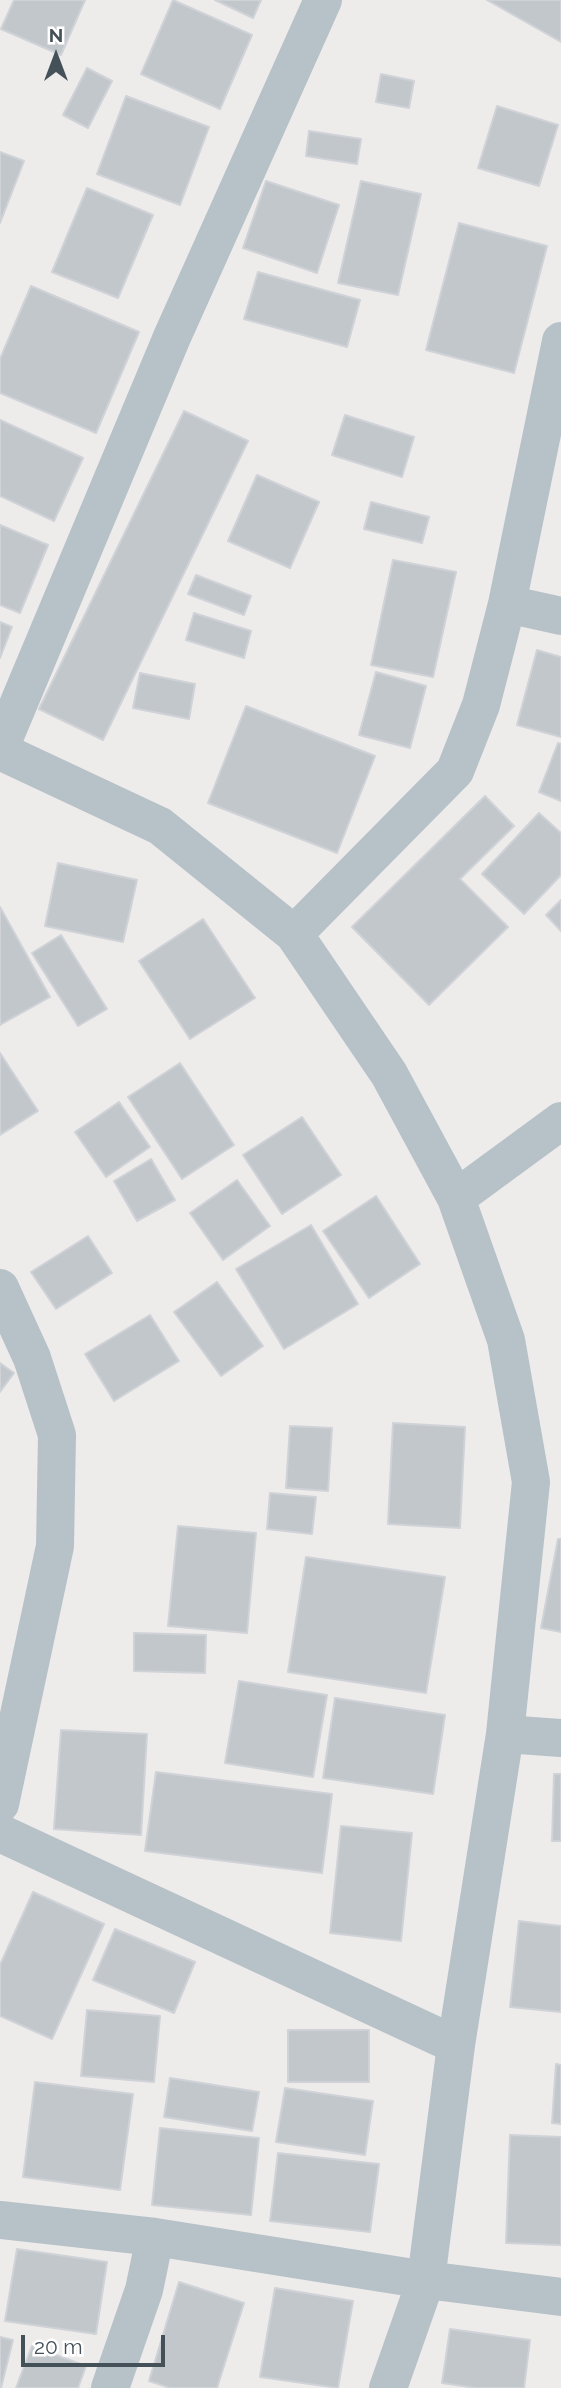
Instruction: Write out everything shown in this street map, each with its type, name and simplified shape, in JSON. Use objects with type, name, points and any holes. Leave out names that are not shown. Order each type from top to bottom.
[{"type":"street","points":[[323,0],[178,325],[0,750],[160,826],[294,934],[389,1074],[456,1198],[506,1340],[531,1482],[505,1734],[456,2045],[426,2280],[388,2388]]},
{"type":"street","points":[[294,934],[455,771],[481,705],[507,604],[561,341]]},
{"type":"street","points":[[507,604],[561,616]]},
{"type":"street","points":[[456,1198],[561,1121]]},
{"type":"street","points":[[0,1288],[32,1358],[57,1435],[55,1546],[0,1804]]},
{"type":"street","points":[[505,1734],[561,1738]]},
{"type":"street","points":[[0,1833],[456,2045]]},
{"type":"street","points":[[0,2220],[155,2237],[426,2280],[561,2297]]},
{"type":"street","points":[[110,2388],[144,2290],[155,2237]]},
{"type":"building","points":[[14,0],[85,0],[61,55],[1,29]]},
{"type":"building","points":[[173,0],[252,35],[220,109],[141,74]]},
{"type":"building","points":[[215,0],[261,0],[253,18]]},
{"type":"building","points":[[487,0],[561,0],[561,42]]},
{"type":"building","points":[[87,68],[112,81],[88,128],[63,115]]},
{"type":"building","points":[[381,74],[414,81],[409,108],[376,102]]},
{"type":"building","points":[[126,96],[209,127],[180,205],[97,174]]},
{"type":"building","points":[[497,106],[558,125],[539,186],[478,168]]},
{"type":"building","points":[[309,131],[361,139],[357,164],[306,156]]},
{"type":"building","points":[[0,152],[24,161],[0,223]]},
{"type":"building","points":[[266,181],[339,205],[317,273],[243,248]]},
{"type":"building","points":[[361,181],[421,194],[398,295],[338,283]]},
{"type":"building","points":[[87,188],[153,215],[118,298],[52,272]]},
{"type":"building","points":[[459,223],[547,246],[514,373],[426,350]]},
{"type":"building","points":[[258,272],[360,300],[347,347],[244,319]]},
{"type":"building","points":[[31,286],[139,332],[96,433],[0,393],[0,359]]},
{"type":"building","points":[[184,411],[248,441],[103,740],[39,709]]},
{"type":"building","points":[[345,415],[414,437],[402,477],[332,455]]},
{"type":"building","points":[[0,420],[83,458],[54,521],[0,496]]},
{"type":"building","points":[[257,475],[319,502],[290,568],[228,541]]},
{"type":"building","points":[[371,502],[429,517],[422,543],[364,529]]},
{"type":"building","points":[[0,525],[48,545],[20,613],[0,605]]},
{"type":"building","points":[[393,560],[456,572],[433,677],[371,665]]},
{"type":"building","points":[[196,575],[251,596],[244,615],[188,594]]},
{"type":"building","points":[[194,613],[251,631],[244,658],[186,640]]},
{"type":"building","points":[[0,622],[12,627],[0,658]]},
{"type":"building","points":[[537,650],[561,657],[561,737],[517,725]]},
{"type":"building","points":[[376,672],[426,686],[410,748],[359,735]]},
{"type":"building","points":[[140,673],[195,684],[189,719],[133,708]]},
{"type":"building","points":[[246,706],[375,756],[337,853],[208,803]]},
{"type":"building","points":[[558,743],[561,744],[561,801],[539,792]]},
{"type":"building","points":[[485,796],[514,826],[460,879],[508,927],[429,1005],[352,927]]},
{"type":"building","points":[[539,813],[561,833],[561,875],[524,914],[482,874]]},
{"type":"building","points":[[58,863],[137,880],[123,942],[45,926]]},
{"type":"building","points":[[561,900],[561,931],[546,915]]},
{"type":"building","points":[[0,907],[50,997],[0,1025]]},
{"type":"building","points":[[203,919],[255,998],[190,1039],[139,961]]},
{"type":"building","points":[[61,935],[107,1009],[78,1026],[32,953]]},
{"type":"building","points":[[0,1053],[38,1111],[0,1135]]},
{"type":"building","points":[[180,1063],[234,1145],[182,1179],[128,1097]]},
{"type":"building","points":[[119,1102],[150,1147],[106,1177],[75,1132]]},
{"type":"building","points":[[302,1117],[341,1175],[282,1214],[243,1155]]},
{"type":"building","points":[[151,1159],[175,1200],[137,1221],[114,1181]]},
{"type":"building","points":[[237,1180],[270,1226],[223,1260],[190,1213]]},
{"type":"building","points":[[376,1196],[420,1264],[369,1298],[323,1231]]},
{"type":"building","points":[[311,1225],[358,1304],[284,1349],[236,1269]]},
{"type":"building","points":[[88,1236],[112,1273],[56,1309],[31,1272]]},
{"type":"building","points":[[217,1282],[263,1346],[221,1376],[174,1312]]},
{"type":"building","points":[[150,1315],[179,1361],[114,1401],[85,1354]]},
{"type":"building","points":[[0,1363],[14,1373],[0,1392]]},
{"type":"building","points":[[393,1423],[465,1427],[460,1528],[388,1524]]},
{"type":"building","points":[[290,1426],[332,1428],[328,1491],[286,1488]]},
{"type":"building","points":[[270,1493],[316,1497],[312,1534],[267,1529]]},
{"type":"building","points":[[178,1526],[256,1533],[247,1633],[168,1626]]},
{"type":"building","points":[[558,1539],[561,1539],[561,1632],[541,1628]]},
{"type":"building","points":[[306,1557],[445,1577],[426,1693],[288,1672]]},
{"type":"building","points":[[134,1633],[206,1635],[205,1673],[134,1671]]},
{"type":"building","points":[[239,1681],[327,1695],[313,1777],[225,1763]]},
{"type":"building","points":[[335,1698],[445,1715],[433,1794],[323,1778]]},
{"type":"building","points":[[61,1730],[147,1734],[141,1835],[54,1829]]},
{"type":"building","points":[[156,1772],[332,1794],[322,1873],[145,1851]]},
{"type":"building","points":[[554,1774],[561,1774],[561,1841],[552,1841]]},
{"type":"building","points":[[341,1826],[412,1833],[401,1941],[330,1933]]},
{"type":"building","points":[[33,1892],[104,1924],[52,2039],[0,2016],[0,1965]]},
{"type":"building","points":[[519,1921],[561,1926],[561,2012],[510,2007]]},
{"type":"building","points":[[115,1929],[195,1962],[174,2013],[93,1980]]},
{"type":"building","points":[[87,2010],[160,2016],[154,2082],[81,2076]]},
{"type":"building","points":[[288,2030],[369,2030],[369,2082],[288,2082]]},
{"type":"building","points":[[556,2064],[561,2065],[561,2124],[552,2123]]},
{"type":"building","points":[[170,2078],[259,2092],[252,2131],[164,2117]]},
{"type":"building","points":[[35,2082],[133,2094],[120,2190],[23,2177]]},
{"type":"building","points":[[285,2088],[373,2101],[365,2155],[276,2142]]},
{"type":"building","points":[[160,2128],[259,2138],[251,2215],[152,2205]]},
{"type":"building","points":[[510,2135],[561,2137],[561,2245],[506,2243]]},
{"type":"building","points":[[278,2153],[379,2164],[370,2232],[270,2221]]},
{"type":"building","points":[[17,2249],[107,2262],[96,2334],[5,2321]]},
{"type":"building","points":[[179,2282],[244,2303],[217,2388],[170,2388],[149,2381]]},
{"type":"building","points":[[275,2288],[353,2301],[338,2388],[260,2377]]},
{"type":"building","points":[[450,2329],[530,2340],[524,2388],[476,2388],[442,2383]]},
{"type":"building","points":[[0,2337],[13,2340],[1,2388],[0,2388]]},
{"type":"building","points":[[32,2346],[86,2366],[78,2388],[16,2388]]}]
